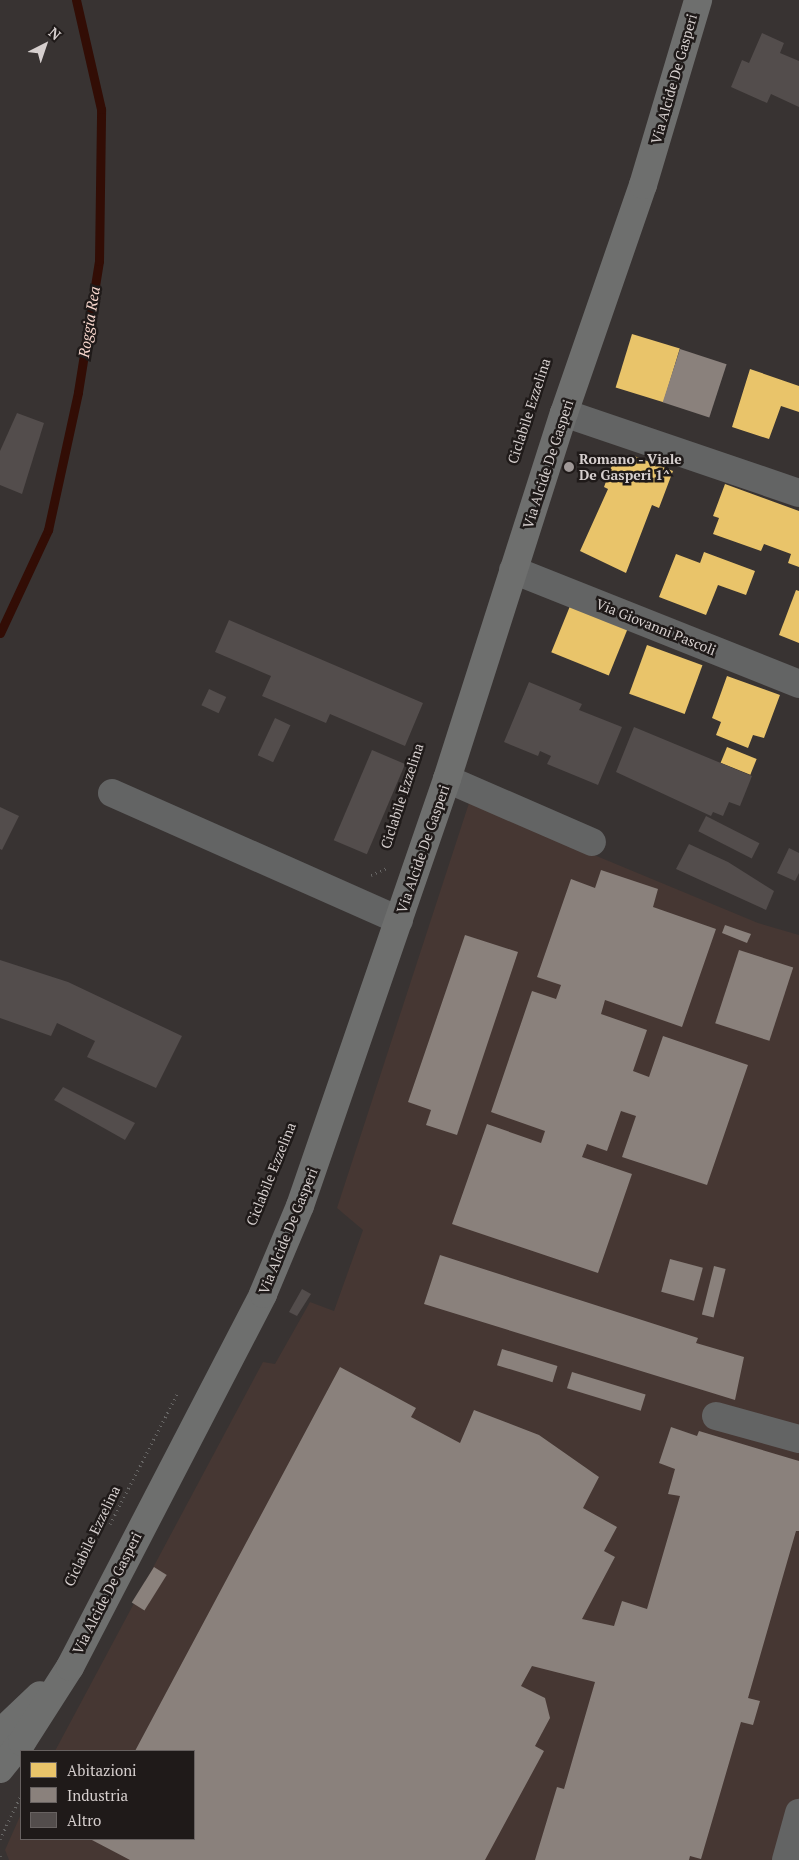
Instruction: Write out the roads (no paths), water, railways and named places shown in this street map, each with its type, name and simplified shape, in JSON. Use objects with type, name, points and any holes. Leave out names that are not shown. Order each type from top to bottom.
[{"type":"main road","name":"Via Alcide De Gasperi","points":[[0,1770],[28,1734],[70,1666],[96,1611],[263,1294],[300,1206],[447,780],[564,413],[643,185],[698,0]]},
{"type":"main road","name":"Via Alcide De Gasperi","points":[[0,1732],[70,1666]]},
{"type":"street","points":[[564,413],[799,493]]},
{"type":"street","name":"Via Giovanni Pascoli","points":[[513,570],[799,684]]},
{"type":"street","points":[[447,780],[592,842]]},
{"type":"street","points":[[112,793],[399,920]]},
{"type":"street","points":[[716,1416],[799,1439]]},
{"type":"street","points":[[786,1860],[799,1813]]},
{"type":"waterway","name":"Roggia Rea","points":[[0,633],[48,530],[78,392],[99,261],[101,109],[76,0]]},
{"type":"place","name":"Romano - Viale De Gasperi 1^","points":[[569,467]]}]
